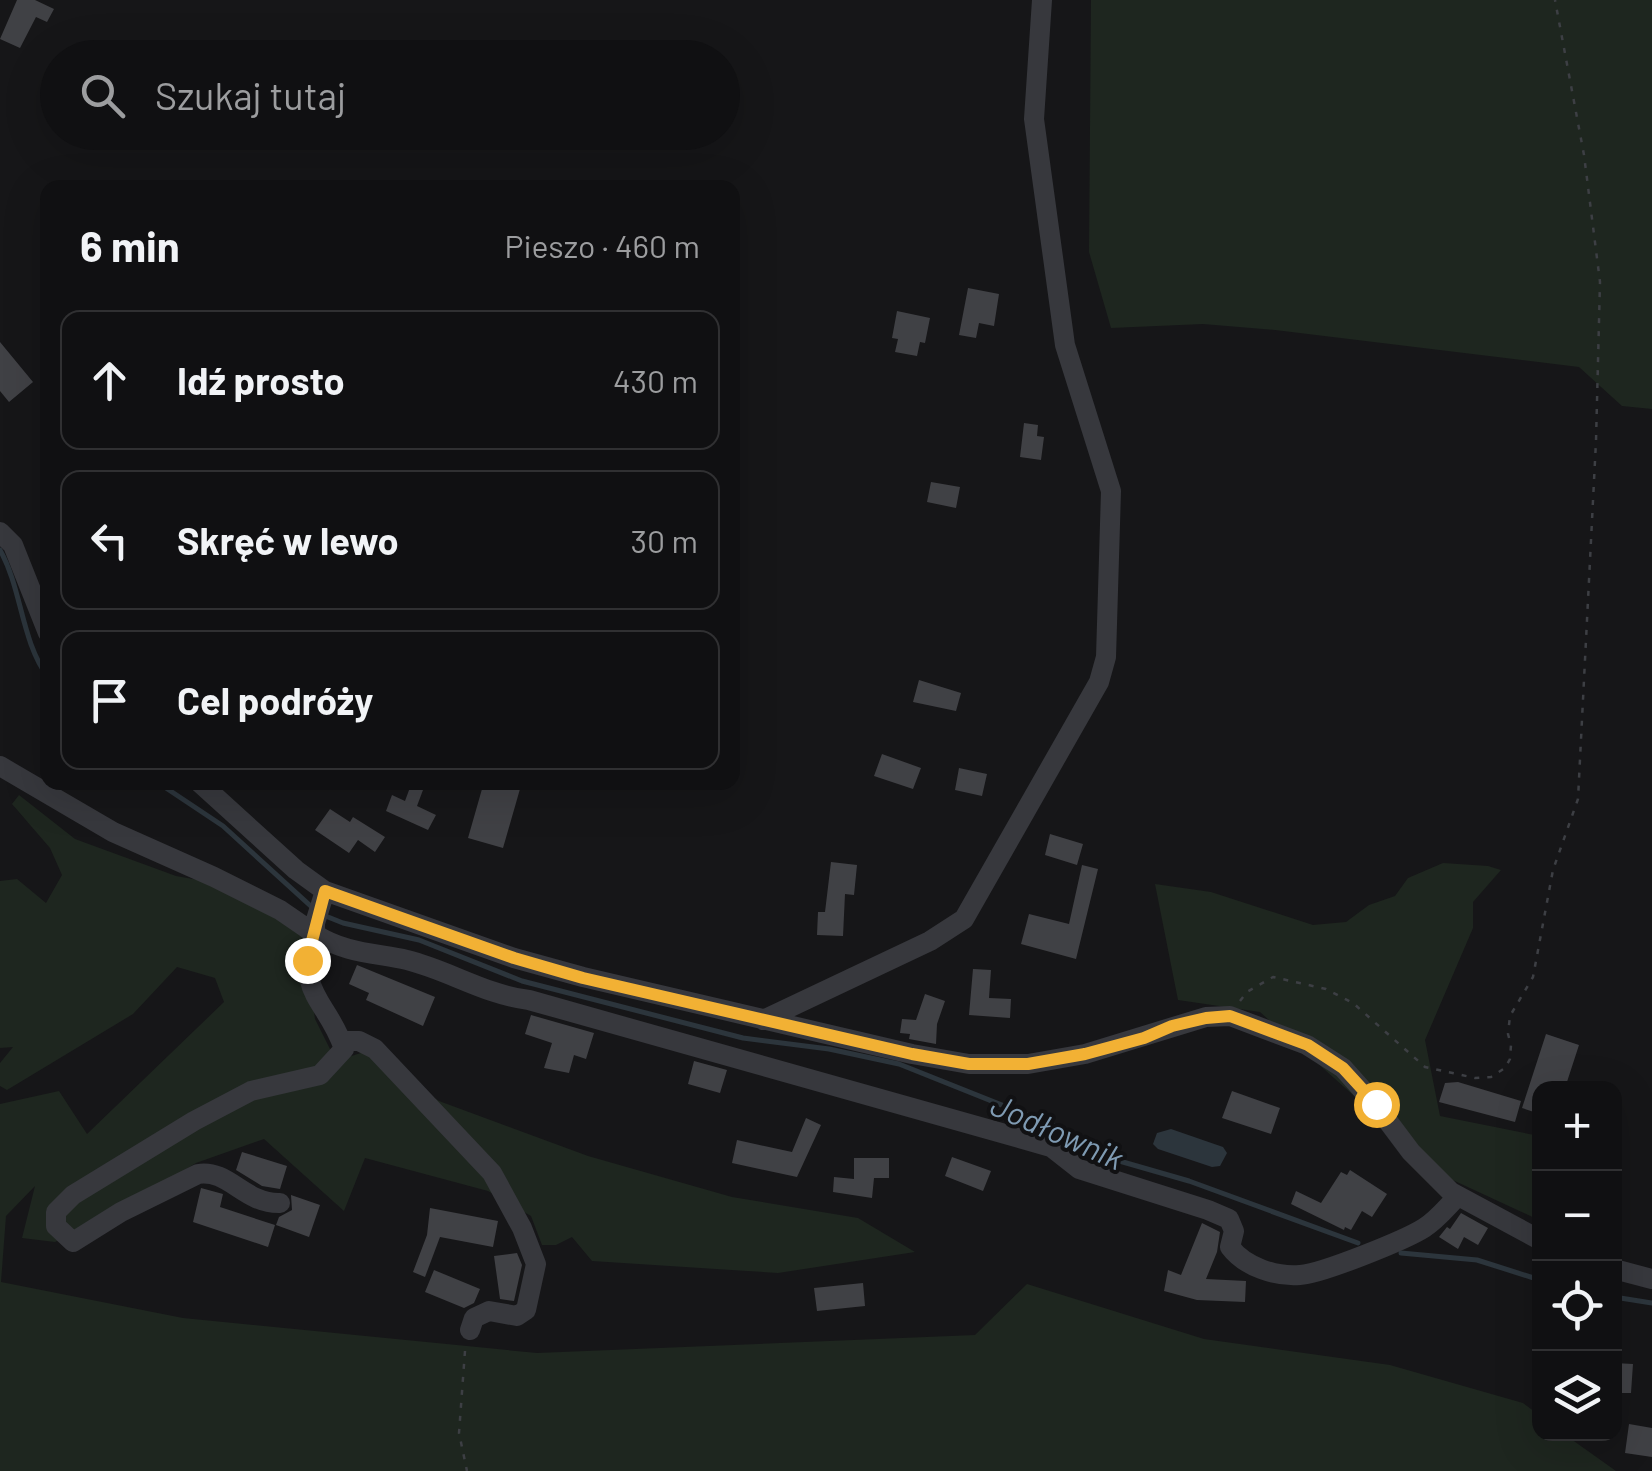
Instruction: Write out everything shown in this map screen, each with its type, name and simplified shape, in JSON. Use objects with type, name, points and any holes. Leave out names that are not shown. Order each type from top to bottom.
[{"type":"street","points":[[763,1020],[930,941],[964,918],[1099,682],[1106,656],[1111,490],[1062,326],[1034,119],[1042,0]]},
{"type":"street","points":[[0,532],[13,544],[40,612]]},
{"type":"street","points":[[0,766],[40,790]]},
{"type":"street","points":[[41,790],[112,832],[280,910],[328,942],[366,955],[408,961],[510,998],[1052,1147],[1080,1170],[1229,1220],[1234,1231],[1230,1247],[1235,1253],[1246,1262],[1284,1274],[1304,1276],[1400,1241],[1427,1226],[1458,1196]]},
{"type":"street","points":[[208,790],[296,870],[325,891],[514,958],[912,1054],[969,1064],[1008,1064],[1085,1054],[1189,1022],[1230,1016],[1308,1045],[1343,1068],[1411,1152],[1458,1196],[1532,1236]]},
{"type":"street","points":[[280,1203],[251,1198],[223,1176],[210,1172],[198,1174],[121,1212],[72,1242],[56,1226],[56,1212],[73,1195],[105,1174],[252,1091],[320,1075],[341,1056],[344,1049],[337,1029],[311,990],[307,960],[325,891]]},
{"type":"street","points":[[342,1042],[359,1041],[389,1062],[492,1173],[522,1228],[536,1264],[526,1310],[516,1316],[489,1311],[474,1318],[470,1330]]},
{"type":"street","points":[[1622,1271],[1652,1279]]},
{"type":"path","points":[[1230,1016],[1248,992],[1273,977],[1326,989],[1353,1003],[1425,1067],[1474,1078],[1492,1077],[1510,1059],[1510,1016],[1532,977],[1553,870],[1578,799],[1596,441],[1600,282],[1584,155],[1555,0]]},
{"type":"path","points":[[467,1471],[459,1433],[464,1357],[470,1330]]},
{"type":"shaded area","points":[[1091,0],[1652,0],[1652,409],[1622,406],[1579,367],[1203,324],[1111,328],[1089,252]]},
{"type":"shaded area","points":[[19,795],[75,839],[176,876],[261,891],[301,916],[315,1019],[336,1061],[364,1052],[439,1101],[588,1156],[732,1197],[858,1218],[915,1252],[778,1273],[592,1261],[572,1237],[556,1245],[542,1245],[531,1216],[488,1191],[365,1158],[344,1211],[264,1139],[196,1163],[55,1242],[22,1238],[35,1186],[6,1216],[1,1282],[183,1318],[537,1353],[975,1335],[1027,1284],[1204,1339],[1390,1365],[1523,1403],[1532,1410],[1532,1441],[1574,1441],[1616,1471],[0,1471],[0,1104],[59,1091],[87,1134],[224,1002],[215,978],[177,967],[133,1014],[7,1090],[0,1086],[0,1063],[13,1047],[0,1048],[0,881],[17,879],[46,903],[62,875],[50,848],[12,804]]},
{"type":"shaded area","points":[[1443,863],[1501,870],[1473,902],[1473,928],[1425,1040],[1440,1116],[1532,1135],[1532,1217],[1444,1176],[1260,1012],[1178,1000],[1155,884],[1211,892],[1313,925],[1346,922],[1369,905],[1395,896],[1408,878]]},
{"type":"shaded area","points":[[1171,1129],[1223,1147],[1227,1153],[1220,1166],[1212,1167],[1158,1149],[1153,1144],[1157,1133]]},
{"type":"building","points":[[17,0],[35,0],[54,9],[47,22],[36,17],[20,48],[0,39]]},
{"type":"building","points":[[968,288],[999,294],[994,326],[979,323],[976,338],[959,335]]},
{"type":"building","points":[[897,311],[930,318],[925,343],[920,342],[917,356],[895,352],[898,339],[892,338]]},
{"type":"building","points":[[0,342],[33,382],[9,402],[0,391]]},
{"type":"building","points":[[1024,423],[1038,425],[1037,436],[1044,437],[1041,460],[1020,457]]},
{"type":"building","points":[[931,482],[960,487],[956,508],[927,502]]},
{"type":"building","points":[[919,680],[961,693],[956,711],[913,702]]},
{"type":"building","points":[[882,754],[921,768],[913,789],[874,776]]},
{"type":"building","points":[[959,768],[987,774],[982,796],[955,790]]},
{"type":"building","points":[[409,790],[423,790],[417,806],[436,815],[428,830],[386,811],[392,795],[405,801]]},
{"type":"building","points":[[482,790],[520,790],[503,848],[468,838]]},
{"type":"building","points":[[330,809],[350,822],[353,817],[385,837],[375,852],[358,840],[349,853],[315,830]]},
{"type":"building","points":[[1050,834],[1083,844],[1077,865],[1045,855]]},
{"type":"building","points":[[831,862],[857,865],[854,895],[845,894],[843,936],[817,935],[818,912],[825,912]]},
{"type":"building","points":[[1082,865],[1098,869],[1076,959],[1021,944],[1029,914],[1069,924]]},
{"type":"building","points":[[357,965],[435,997],[423,1026],[366,1000],[369,993],[349,984]]},
{"type":"building","points":[[973,969],[991,970],[989,998],[1011,999],[1010,1018],[969,1015]]},
{"type":"building","points":[[925,994],[945,1001],[937,1024],[936,1044],[909,1039],[910,1034],[900,1033],[902,1019],[916,1020]]},
{"type":"building","points":[[531,1015],[594,1033],[586,1059],[574,1055],[569,1073],[544,1068],[552,1043],[525,1034]]},
{"type":"building","points":[[1546,1034],[1579,1045],[1567,1081],[1532,1081],[1532,1111],[1522,1108]]},
{"type":"building","points":[[694,1061],[727,1070],[720,1093],[688,1084]]},
{"type":"building","points":[[1458,1082],[1521,1101],[1515,1122],[1439,1102],[1445,1083]]},
{"type":"building","points":[[1232,1091],[1280,1108],[1271,1134],[1222,1118]]},
{"type":"building","points":[[806,1118],[821,1125],[797,1177],[732,1163],[737,1140],[792,1152]]},
{"type":"building","points":[[242,1152],[287,1166],[280,1189],[262,1186],[236,1170]]},
{"type":"building","points":[[952,1157],[991,1171],[983,1191],[945,1176]]},
{"type":"building","points":[[854,1158],[889,1158],[889,1178],[874,1178],[872,1198],[833,1192],[834,1177],[854,1179]]},
{"type":"building","points":[[1350,1170],[1387,1194],[1372,1217],[1362,1211],[1351,1230],[1291,1204],[1296,1191],[1321,1203],[1341,1172],[1347,1175]]},
{"type":"building","points":[[201,1188],[223,1194],[220,1207],[275,1225],[268,1247],[193,1222]]},
{"type":"building","points":[[291,1195],[320,1205],[309,1237],[276,1225],[279,1217],[292,1210]]},
{"type":"building","points":[[430,1208],[498,1221],[493,1247],[440,1237],[425,1277],[413,1272],[427,1235]]},
{"type":"building","points":[[1461,1213],[1488,1228],[1478,1245],[1464,1237],[1458,1249],[1439,1237]]},
{"type":"building","points":[[1202,1223],[1220,1232],[1206,1279],[1246,1281],[1245,1302],[1197,1300],[1164,1291],[1168,1270],[1181,1275]]},
{"type":"building","points":[[517,1253],[522,1265],[514,1301],[500,1299],[494,1256]]},
{"type":"building","points":[[434,1270],[480,1289],[474,1303],[464,1308],[425,1292]]},
{"type":"building","points":[[863,1283],[865,1306],[817,1311],[814,1288]]},
{"type":"building","points":[[1622,1363],[1633,1364],[1631,1393],[1622,1393]]},
{"type":"building","points":[[1629,1424],[1652,1428],[1652,1457],[1625,1453]]},
{"type":"waterway","name":"Jodłownik","points":[[0,550],[40,665]]},
{"type":"waterway","name":"Jodłownik","points":[[169,790],[223,826],[314,909]]},
{"type":"waterway","name":"Jodłownik","points":[[323,915],[419,940],[522,981],[743,1038],[829,1049],[899,1064],[1057,1127],[1102,1156],[1189,1181],[1358,1243]]},
{"type":"waterway","name":"Jodłownik","points":[[1401,1253],[1477,1260],[1532,1277]]},
{"type":"waterway","name":"Jodłownik","points":[[1622,1298],[1652,1303]]},
{"type":"route","points":[[307,960],[325,891],[453,938],[583,978],[969,1064],[1028,1064],[1085,1054],[1172,1026],[1230,1016],[1308,1045],[1343,1068],[1376,1104]]}]
